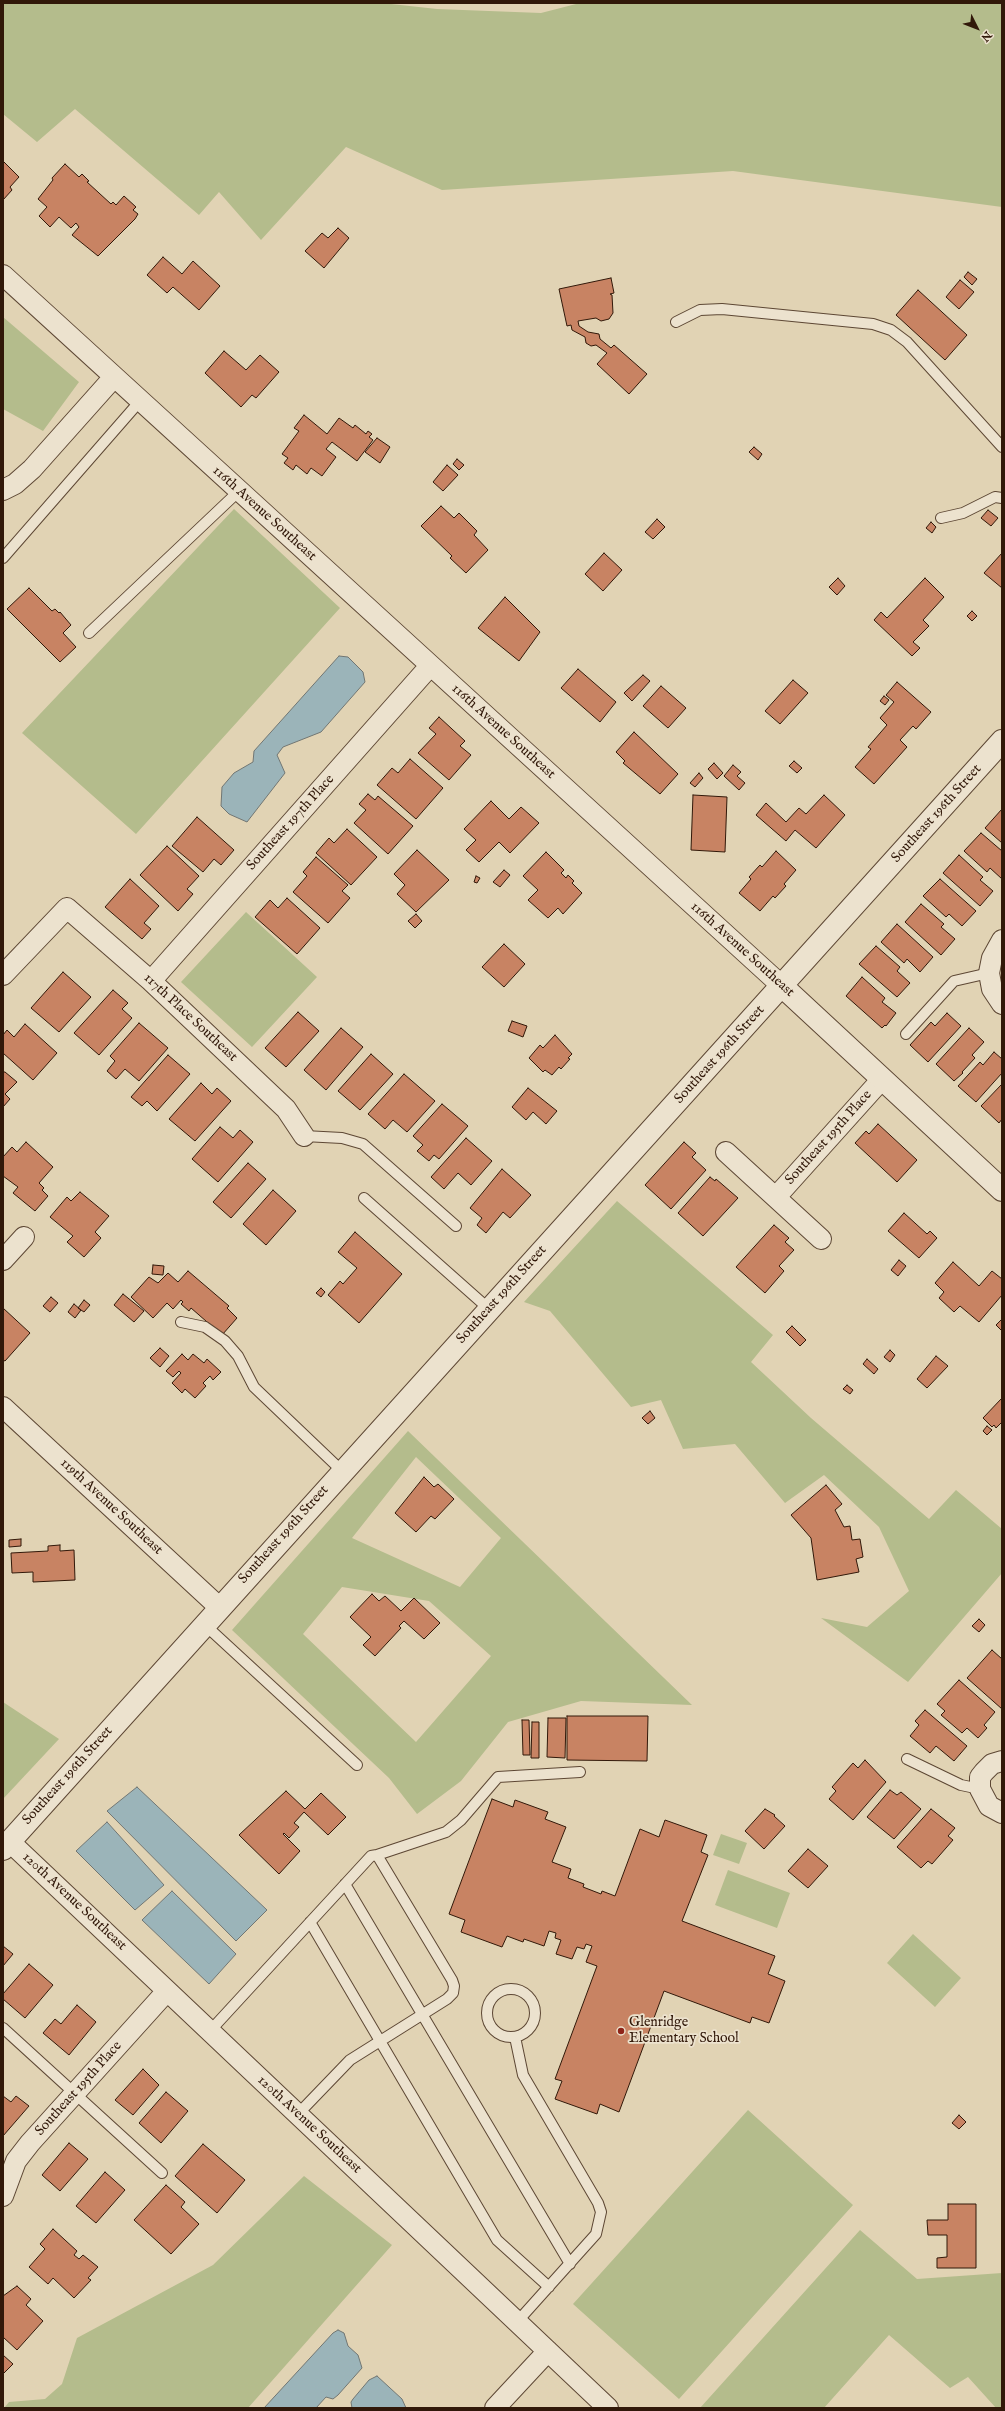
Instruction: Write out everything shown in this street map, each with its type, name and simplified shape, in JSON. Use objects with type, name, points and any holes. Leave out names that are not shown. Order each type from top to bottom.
[{"type":"street","name":"116th Avenue Southeast","points":[[3,276],[782,986],[1002,1190]]},
{"type":"street","points":[[3,490],[15,484],[32,469],[114,377]]},
{"type":"street","name":"Southeast 197th Place","points":[[151,981],[430,666]]},
{"type":"street","name":"Southeast 196th Street","points":[[6,1845],[1002,741]]},
{"type":"street","name":"117th Place Southeast","points":[[3,975],[67,908],[151,981],[286,1109],[304,1136]]},
{"type":"street","points":[[1002,940],[992,958],[989,973],[992,989],[1002,1004]]},
{"type":"street","name":"Southeast 195th Place","points":[[776,1197],[882,1079]]},
{"type":"street","points":[[726,1152],[821,1239]]},
{"type":"street","points":[[3,1260],[24,1237]]},
{"type":"street","name":"119th Avenue Southeast","points":[[3,1407],[220,1607]]},
{"type":"street","points":[[1002,1761],[992,1764],[980,1777],[980,1789],[989,1806],[1002,1813]]},
{"type":"street","name":"120th Avenue Southeast","points":[[6,1845],[167,1990],[608,2408]]},
{"type":"street","name":"Southeast 195th Place","points":[[3,2196],[16,2161],[167,1990]]},
{"type":"street","points":[[495,2408],[548,2351]]},
{"type":"lane","points":[[676,322],[700,310],[722,309],[873,324],[891,330],[907,342],[1002,447]]},
{"type":"lane","points":[[3,558],[140,401]]},
{"type":"lane","points":[[89,633],[239,491]]},
{"type":"lane","points":[[941,518],[963,512],[995,497],[1002,498]]},
{"type":"lane","points":[[906,1034],[954,982],[989,973]]},
{"type":"lane","points":[[304,1136],[342,1138],[363,1144],[456,1226]]},
{"type":"lane","points":[[364,1198],[489,1309]]},
{"type":"lane","points":[[181,1322],[205,1327],[225,1341],[238,1356],[254,1387],[342,1471]]},
{"type":"lane","points":[[204,1624],[357,1765]]},
{"type":"lane","points":[[907,1759],[961,1785],[980,1789]]},
{"type":"lane","points":[[210,2031],[370,1856],[446,1832],[461,1820],[498,1778],[580,1772]]},
{"type":"lane","points":[[298,2114],[342,2067],[447,1999],[453,1993],[454,1986],[377,1855]]},
{"type":"lane","points":[[345,1884],[570,2264]]},
{"type":"lane","points":[[310,1922],[497,2240],[549,2287]]},
{"type":"lane","points":[[508,1988],[523,1991],[529,1996],[536,2009],[533,2024],[528,2030],[515,2037],[498,2034],[492,2028],[488,2016],[489,2004],[493,1996],[508,1988]]},
{"type":"lane","points":[[3,2028],[162,2173]]},
{"type":"lane","points":[[515,2037],[523,2075],[598,2203],[601,2212],[596,2234],[517,2322]]},
{"type":"green space","points":[[3,3],[382,3],[437,9],[541,13],[580,3],[1002,3],[1002,207],[733,171],[442,190],[346,147],[261,240],[219,192],[199,215],[75,109],[37,142],[3,114]]},
{"type":"green space","points":[[3,317],[79,382],[43,431],[3,409]]},
{"type":"green space","points":[[234,509],[340,608],[136,834],[22,733]]},
{"type":"green space","points":[[246,912],[317,977],[252,1047],[181,982]]},
{"type":"green space","points":[[617,1201],[773,1335],[751,1362],[811,1418],[929,1519],[956,1490],[1002,1529],[1002,1573],[908,1682],[821,1618],[867,1627],[909,1591],[879,1527],[824,1475],[785,1503],[735,1444],[683,1449],[661,1400],[631,1407],[550,1311],[524,1302]]},
{"type":"green space","points":[[408,1431],[692,1705],[581,1701],[508,1722],[461,1781],[417,1814],[389,1778],[232,1630]],"holes":[[[416,1457],[501,1538],[460,1587],[352,1538]],[[342,1587],[429,1601],[491,1656],[416,1742],[303,1634]]]},
{"type":"green space","points":[[3,1702],[59,1739],[3,1799]]},
{"type":"green space","points":[[721,1834],[747,1843],[739,1864],[713,1855]]},
{"type":"green space","points":[[728,1870],[790,1893],[777,1928],[715,1905]]},
{"type":"green space","points":[[913,1934],[961,1978],[935,2007],[887,1963]]},
{"type":"green space","points":[[748,2110],[853,2205],[679,2399],[573,2304]]},
{"type":"green space","points":[[304,2176],[392,2245],[248,2408],[4,2408],[9,2402],[45,2399],[62,2384],[77,2338],[213,2265]]},
{"type":"green space","points":[[860,2230],[917,2279],[1002,2273],[1002,2408],[996,2408],[968,2377],[950,2388],[889,2335],[824,2408],[700,2408]]},
{"type":"water","points":[[339,656],[348,657],[363,672],[365,682],[321,732],[283,747],[277,755],[285,773],[247,822],[229,814],[221,806],[222,787],[234,773],[253,762],[254,751]]},
{"type":"water","points":[[137,1787],[267,1910],[236,1941],[107,1811]]},
{"type":"water","points":[[107,1822],[164,1885],[135,1910],[76,1851]]},
{"type":"water","points":[[172,1891],[236,1954],[209,1984],[142,1920]]},
{"type":"water","points":[[338,2330],[344,2333],[348,2346],[358,2355],[362,2368],[338,2395],[333,2399],[326,2397],[316,2408],[264,2408],[333,2333]]},
{"type":"water","points":[[377,2376],[402,2399],[406,2408],[352,2408],[351,2402],[353,2399],[369,2380]]},
{"type":"building","points":[[3,161],[19,177],[10,187],[12,190],[3,200]]},
{"type":"building","points":[[65,164],[79,177],[82,174],[89,181],[87,182],[111,204],[113,202],[116,205],[124,196],[136,207],[133,210],[138,214],[135,219],[98,256],[72,235],[79,227],[76,223],[71,228],[59,217],[50,227],[39,216],[47,207],[38,199],[53,180],[52,178]]},
{"type":"building","points":[[338,228],[349,238],[324,268],[305,251],[322,233],[328,238]]},
{"type":"building","points":[[163,257],[182,274],[193,261],[220,286],[199,310],[173,287],[167,293],[147,275]]},
{"type":"building","points":[[968,272],[977,279],[972,285],[964,277]]},
{"type":"building","points":[[611,278],[614,293],[610,294],[612,295],[613,313],[609,319],[601,321],[596,318],[578,321],[579,326],[588,332],[599,334],[600,339],[611,348],[614,345],[647,374],[629,394],[597,364],[607,353],[596,345],[591,346],[586,343],[585,337],[572,330],[571,325],[567,326],[559,289]]},
{"type":"building","points":[[960,280],[974,292],[959,309],[946,297]]},
{"type":"building","points":[[918,290],[967,335],[945,360],[896,315]]},
{"type":"building","points":[[224,351],[246,370],[260,355],[279,372],[256,398],[252,395],[241,407],[205,373]]},
{"type":"building","points":[[304,415],[327,434],[339,418],[353,428],[355,425],[366,434],[368,431],[372,434],[369,437],[373,440],[357,461],[332,442],[326,449],[336,457],[322,476],[311,468],[307,474],[296,465],[293,470],[284,463],[288,458],[282,454],[299,431],[294,428]]},
{"type":"building","points":[[377,438],[390,447],[380,463],[365,452]]},
{"type":"building","points":[[754,447],[762,454],[758,460],[749,452]]},
{"type":"building","points":[[457,459],[464,465],[459,470],[453,464]]},
{"type":"building","points":[[447,465],[458,475],[443,491],[433,482]]},
{"type":"building","points":[[441,506],[454,518],[459,513],[477,531],[474,535],[488,550],[466,573],[450,558],[452,556],[421,526]]},
{"type":"building","points":[[988,510],[998,518],[991,526],[981,518]]},
{"type":"building","points":[[657,519],[665,527],[653,539],[645,532]]},
{"type":"building","points":[[931,522],[936,527],[932,533],[926,528]]},
{"type":"building","points":[[604,553],[622,570],[603,591],[585,574]]},
{"type":"building","points":[[1002,553],[1002,588],[984,573]]},
{"type":"building","points":[[838,578],[845,586],[837,595],[829,587]]},
{"type":"building","points":[[925,578],[944,597],[923,620],[929,626],[913,642],[920,648],[912,656],[874,620],[881,612],[887,618]]},
{"type":"building","points":[[29,588],[52,611],[55,609],[59,613],[60,612],[71,625],[63,633],[76,647],[60,662],[7,609]]},
{"type":"building","points":[[505,597],[540,632],[519,661],[478,628]]},
{"type":"building","points":[[972,611],[977,616],[972,621],[967,616]]},
{"type":"building","points":[[578,669],[616,702],[600,722],[561,688]]},
{"type":"building","points":[[643,675],[650,681],[632,701],[624,693]]},
{"type":"building","points":[[793,680],[808,693],[780,724],[765,711]]},
{"type":"building","points":[[897,682],[931,712],[916,729],[913,726],[900,740],[907,747],[874,784],[855,767],[871,749],[868,747],[887,725],[880,718],[894,702],[886,695]]},
{"type":"building","points":[[661,686],[686,708],[668,728],[643,706]]},
{"type":"building","points":[[884,696],[889,700],[885,705],[880,701]]},
{"type":"building","points":[[439,717],[465,741],[460,746],[471,755],[449,780],[418,753],[436,734],[429,728]]},
{"type":"building","points":[[634,732],[678,774],[660,794],[623,763],[625,761],[616,752]]},
{"type":"building","points":[[410,759],[443,788],[416,819],[377,785],[392,768],[398,773]]},
{"type":"building","points":[[794,761],[802,768],[797,773],[789,766]]},
{"type":"building","points":[[714,763],[723,773],[717,779],[708,769]]},
{"type":"building","points":[[733,765],[741,772],[737,776],[745,783],[739,790],[724,776]]},
{"type":"building","points":[[699,773],[703,778],[695,787],[690,783]]},
{"type":"building","points":[[368,794],[375,800],[378,796],[413,826],[388,854],[354,823],[366,810],[359,804]]},
{"type":"building","points":[[693,795],[727,797],[725,852],[691,850]]},
{"type":"building","points":[[824,795],[845,815],[816,848],[795,830],[786,841],[756,815],[766,803],[786,822],[799,808],[806,814]]},
{"type":"building","points":[[491,801],[509,819],[521,807],[539,823],[510,853],[499,842],[479,862],[466,850],[476,840],[464,829]]},
{"type":"building","points":[[1002,809],[1002,843],[985,828]]},
{"type":"building","points":[[197,817],[234,850],[221,865],[214,859],[203,872],[172,846]]},
{"type":"building","points":[[347,829],[377,857],[351,885],[316,853],[329,838],[334,843]]},
{"type":"building","points":[[981,833],[1002,851],[1002,879],[990,868],[987,872],[964,851]]},
{"type":"building","points":[[167,846],[199,876],[187,889],[193,894],[178,911],[140,875]]},
{"type":"building","points":[[417,850],[449,880],[416,912],[397,894],[405,885],[394,874]]},
{"type":"building","points":[[776,851],[796,870],[784,884],[786,886],[775,898],[773,896],[760,911],[739,893],[751,879],[749,877],[760,865],[762,867]]},
{"type":"building","points":[[546,852],[564,870],[561,873],[566,878],[568,875],[574,881],[572,883],[582,893],[563,914],[558,908],[548,918],[528,900],[538,890],[523,876]]},
{"type":"building","points":[[959,855],[983,877],[980,880],[993,891],[980,906],[943,873]]},
{"type":"building","points":[[316,857],[348,885],[342,891],[350,898],[328,923],[293,892],[307,876],[303,872]]},
{"type":"building","points":[[504,870],[510,875],[500,887],[493,882]]},
{"type":"building","points":[[476,876],[480,878],[477,883],[474,882]]},
{"type":"building","points":[[130,879],[159,906],[144,923],[151,929],[142,939],[105,907]]},
{"type":"building","points":[[940,879],[976,911],[962,926],[949,914],[946,917],[923,896]]},
{"type":"building","points":[[287,898],[320,928],[297,954],[255,917],[270,900],[278,908]]},
{"type":"building","points":[[921,904],[944,924],[941,927],[955,939],[941,955],[905,922]]},
{"type":"building","points":[[416,914],[422,921],[415,928],[408,921]]},
{"type":"building","points":[[897,924],[933,957],[920,972],[907,959],[904,963],[881,942]]},
{"type":"building","points":[[504,944],[525,964],[504,987],[482,967]]},
{"type":"building","points":[[876,946],[900,967],[897,971],[910,983],[897,997],[859,964]]},
{"type":"building","points":[[63,972],[91,997],[59,1032],[31,1008]]},
{"type":"building","points":[[862,977],[885,998],[882,1002],[896,1013],[886,1026],[885,1025],[882,1028],[846,996]]},
{"type":"building","points":[[113,990],[128,1003],[122,1009],[132,1018],[99,1055],[74,1033]]},
{"type":"building","points":[[298,1012],[319,1031],[286,1067],[265,1048]]},
{"type":"building","points":[[947,1013],[961,1026],[928,1062],[910,1045],[931,1022],[935,1026]]},
{"type":"building","points":[[512,1021],[527,1026],[523,1037],[508,1031]]},
{"type":"building","points":[[139,1023],[168,1048],[139,1081],[125,1069],[116,1079],[107,1071],[115,1061],[110,1056]]},
{"type":"building","points":[[25,1024],[57,1053],[33,1080],[3,1053],[3,1035],[7,1030],[14,1037]]},
{"type":"building","points":[[341,1028],[363,1047],[326,1090],[304,1070]]},
{"type":"building","points":[[969,1028],[984,1042],[972,1055],[975,1058],[962,1072],[963,1073],[954,1081],[936,1064]]},
{"type":"building","points":[[555,1035],[572,1054],[568,1058],[570,1059],[561,1069],[559,1067],[552,1075],[545,1070],[543,1072],[529,1058],[540,1045],[543,1048]]},
{"type":"building","points":[[994,1052],[1002,1059],[1002,1073],[976,1102],[958,1086],[980,1062],[983,1065]]},
{"type":"building","points":[[371,1054],[393,1074],[360,1110],[338,1091]]},
{"type":"building","points":[[168,1055],[190,1074],[157,1111],[147,1101],[142,1106],[131,1097]]},
{"type":"building","points":[[3,1072],[17,1082],[5,1094],[10,1099],[3,1107]]},
{"type":"building","points":[[404,1074],[435,1101],[407,1132],[393,1120],[385,1129],[368,1114]]},
{"type":"building","points":[[201,1083],[212,1094],[217,1088],[231,1101],[195,1141],[169,1119]]},
{"type":"building","points":[[1002,1084],[1002,1119],[999,1123],[981,1106]]},
{"type":"building","points":[[528,1088],[557,1111],[546,1124],[533,1112],[526,1120],[512,1107]]},
{"type":"building","points":[[442,1104],[468,1126],[439,1159],[434,1155],[429,1161],[417,1151],[423,1145],[413,1136]]},
{"type":"building","points":[[878,1124],[917,1160],[897,1182],[855,1143],[866,1131],[869,1134]]},
{"type":"building","points":[[220,1127],[233,1138],[240,1130],[253,1142],[218,1182],[192,1159]]},
{"type":"building","points":[[466,1138],[492,1161],[471,1185],[458,1173],[444,1189],[431,1177]]},
{"type":"building","points":[[26,1142],[53,1167],[39,1183],[44,1188],[42,1190],[48,1196],[35,1211],[13,1193],[18,1187],[3,1176],[3,1157],[12,1147],[17,1152]]},
{"type":"building","points":[[684,1142],[696,1153],[692,1157],[706,1170],[671,1209],[645,1185]]},
{"type":"building","points":[[248,1163],[266,1179],[231,1218],[213,1202]]},
{"type":"building","points":[[502,1169],[531,1195],[510,1218],[503,1212],[486,1233],[477,1225],[482,1218],[470,1208]]},
{"type":"building","points":[[710,1177],[715,1181],[716,1179],[738,1198],[703,1236],[678,1213]]},
{"type":"building","points":[[273,1190],[296,1211],[266,1245],[243,1224]]},
{"type":"building","points":[[80,1192],[109,1216],[95,1232],[101,1238],[84,1257],[67,1242],[73,1236],[50,1217],[67,1197],[71,1201]]},
{"type":"building","points":[[904,1213],[927,1234],[930,1231],[937,1238],[919,1258],[888,1231]]},
{"type":"building","points":[[774,1225],[789,1238],[785,1242],[794,1250],[779,1266],[784,1271],[765,1293],[736,1267]]},
{"type":"building","points":[[355,1232],[402,1274],[359,1323],[328,1295],[340,1281],[343,1284],[357,1268],[338,1252]]},
{"type":"building","points":[[899,1260],[906,1266],[898,1276],[891,1270]]},
{"type":"building","points":[[953,1262],[979,1286],[992,1271],[1002,1279],[1002,1295],[979,1322],[960,1306],[954,1312],[939,1298],[944,1292],[935,1283]]},
{"type":"building","points":[[153,1265],[164,1266],[163,1275],[152,1274]]},
{"type":"building","points":[[188,1271],[229,1306],[227,1308],[237,1318],[222,1335],[191,1308],[189,1311],[181,1304],[183,1302],[181,1300],[173,1309],[167,1303],[153,1318],[131,1297],[149,1277],[158,1283],[168,1273],[178,1282]]},
{"type":"building","points":[[321,1288],[325,1292],[321,1297],[316,1293]]},
{"type":"building","points":[[123,1294],[144,1311],[134,1322],[114,1305]]},
{"type":"building","points":[[51,1297],[58,1303],[50,1312],[43,1306]]},
{"type":"building","points":[[84,1300],[90,1305],[84,1312],[78,1308]]},
{"type":"building","points":[[74,1304],[81,1310],[75,1318],[68,1312]]},
{"type":"building","points":[[3,1308],[30,1333],[5,1361],[3,1360]]},
{"type":"building","points":[[1002,1319],[1002,1331],[996,1325]]},
{"type":"building","points":[[792,1326],[806,1340],[800,1346],[786,1332]]},
{"type":"building","points":[[160,1348],[169,1356],[160,1367],[150,1358]]},
{"type":"building","points":[[890,1350],[895,1355],[890,1362],[884,1357]]},
{"type":"building","points":[[182,1354],[188,1360],[193,1354],[204,1363],[207,1359],[221,1372],[213,1380],[210,1376],[203,1383],[206,1386],[195,1398],[185,1389],[182,1393],[172,1383],[181,1373],[179,1371],[173,1377],[166,1371]]},
{"type":"building","points":[[936,1356],[948,1366],[927,1388],[917,1379]]},
{"type":"building","points":[[867,1359],[878,1369],[874,1374],[863,1364]]},
{"type":"building","points":[[847,1385],[853,1390],[850,1394],[843,1389]]},
{"type":"building","points":[[1002,1398],[1002,1422],[996,1428],[994,1425],[992,1427],[983,1418]]},
{"type":"building","points":[[650,1411],[655,1418],[648,1424],[642,1418]]},
{"type":"building","points":[[987,1426],[992,1430],[987,1435],[983,1431]]},
{"type":"building","points":[[424,1477],[434,1487],[438,1484],[454,1499],[435,1519],[431,1516],[416,1532],[395,1513]]},
{"type":"building","points":[[826,1485],[842,1504],[835,1510],[844,1527],[850,1526],[852,1540],[860,1539],[863,1557],[856,1559],[859,1572],[817,1580],[811,1538],[791,1515]]},
{"type":"building","points":[[21,1539],[21,1546],[9,1547],[9,1540]]},
{"type":"building","points":[[60,1545],[60,1551],[74,1550],[75,1580],[33,1582],[33,1572],[12,1573],[11,1553],[48,1551],[48,1546]]},
{"type":"building","points":[[372,1594],[379,1601],[385,1596],[401,1611],[414,1598],[440,1623],[424,1639],[404,1621],[399,1626],[401,1628],[375,1656],[363,1645],[371,1637],[350,1617]]},
{"type":"building","points":[[979,1619],[985,1625],[979,1632],[972,1626]]},
{"type":"building","points":[[992,1650],[1002,1659],[1002,1709],[967,1678]]},
{"type":"building","points":[[959,1680],[995,1712],[984,1725],[987,1728],[978,1738],[967,1728],[962,1733],[941,1715],[945,1711],[937,1704]]},
{"type":"building","points":[[925,1710],[967,1746],[954,1761],[936,1746],[930,1753],[910,1736],[919,1725],[915,1721]]},
{"type":"building","points":[[567,1716],[648,1716],[647,1761],[567,1760]]},
{"type":"building","points":[[548,1718],[566,1718],[565,1758],[547,1757]]},
{"type":"building","points":[[522,1720],[529,1720],[530,1755],[523,1755]]},
{"type":"building","points":[[532,1722],[539,1722],[539,1758],[531,1758]]},
{"type":"building","points":[[865,1760],[886,1782],[853,1820],[829,1799],[836,1791],[832,1787],[853,1763],[858,1768]]},
{"type":"building","points":[[890,1790],[897,1795],[901,1792],[921,1809],[894,1839],[867,1817]]},
{"type":"building","points":[[286,1791],[305,1809],[321,1793],[346,1817],[328,1835],[304,1812],[294,1823],[299,1827],[289,1838],[284,1833],[283,1834],[300,1851],[279,1874],[239,1835]]},
{"type":"building","points":[[492,1799],[513,1807],[515,1800],[548,1812],[545,1819],[566,1827],[552,1862],[571,1869],[568,1878],[584,1884],[583,1887],[601,1894],[602,1891],[615,1896],[640,1829],[659,1837],[665,1820],[707,1835],[701,1852],[708,1855],[682,1921],[775,1956],[768,1974],[785,1981],[769,2023],[752,2017],[750,2023],[664,1991],[619,2112],[600,2104],[597,2114],[555,2099],[562,2081],[555,2079],[597,1966],[586,1962],[592,1946],[586,1944],[584,1949],[577,1947],[572,1959],[556,1954],[561,1940],[555,1938],[556,1933],[549,1931],[544,1946],[524,1939],[523,1942],[507,1936],[502,1947],[461,1932],[465,1920],[449,1914]]},
{"type":"building","points":[[765,1809],[775,1815],[774,1816],[785,1826],[764,1849],[745,1831]]},
{"type":"building","points":[[931,1809],[955,1828],[948,1836],[953,1840],[932,1864],[928,1861],[921,1868],[897,1847]]},
{"type":"building","points":[[808,1849],[828,1866],[808,1888],[788,1871]]},
{"type":"building","points":[[3,1946],[13,1954],[3,1966]]},
{"type":"building","points":[[29,1964],[53,1985],[25,2018],[3,1999],[3,1994]]},
{"type":"building","points":[[77,2005],[96,2022],[69,2055],[43,2033],[55,2019],[61,2024]]},
{"type":"building","points":[[143,2069],[159,2085],[133,2115],[115,2100]]},
{"type":"building","points":[[166,2092],[188,2111],[161,2143],[139,2123]]},
{"type":"building","points":[[3,2096],[11,2102],[16,2096],[29,2106],[3,2136]]},
{"type":"building","points":[[959,2115],[966,2122],[959,2129],[952,2123]]},
{"type":"building","points":[[69,2143],[88,2159],[60,2191],[42,2175]]},
{"type":"building","points":[[203,2144],[245,2180],[217,2213],[175,2176]]},
{"type":"building","points":[[105,2172],[125,2190],[96,2223],[76,2206]]},
{"type":"building","points":[[166,2185],[185,2202],[181,2207],[199,2224],[171,2254],[134,2220]]},
{"type":"building","points":[[948,2204],[976,2204],[976,2268],[937,2268],[937,2258],[947,2257],[947,2235],[928,2235],[927,2220],[948,2220]]},
{"type":"building","points":[[53,2229],[77,2251],[74,2255],[79,2259],[83,2255],[98,2267],[88,2278],[91,2280],[74,2298],[53,2278],[48,2284],[29,2267],[45,2249],[40,2244]]},
{"type":"building","points":[[17,2286],[31,2299],[26,2305],[43,2321],[17,2350],[3,2337],[3,2296]]},
{"type":"building","points":[[3,2355],[13,2364],[3,2374]]},
{"type":"place","name":"Glenridge Elementary School","points":[[621,2031]]}]
